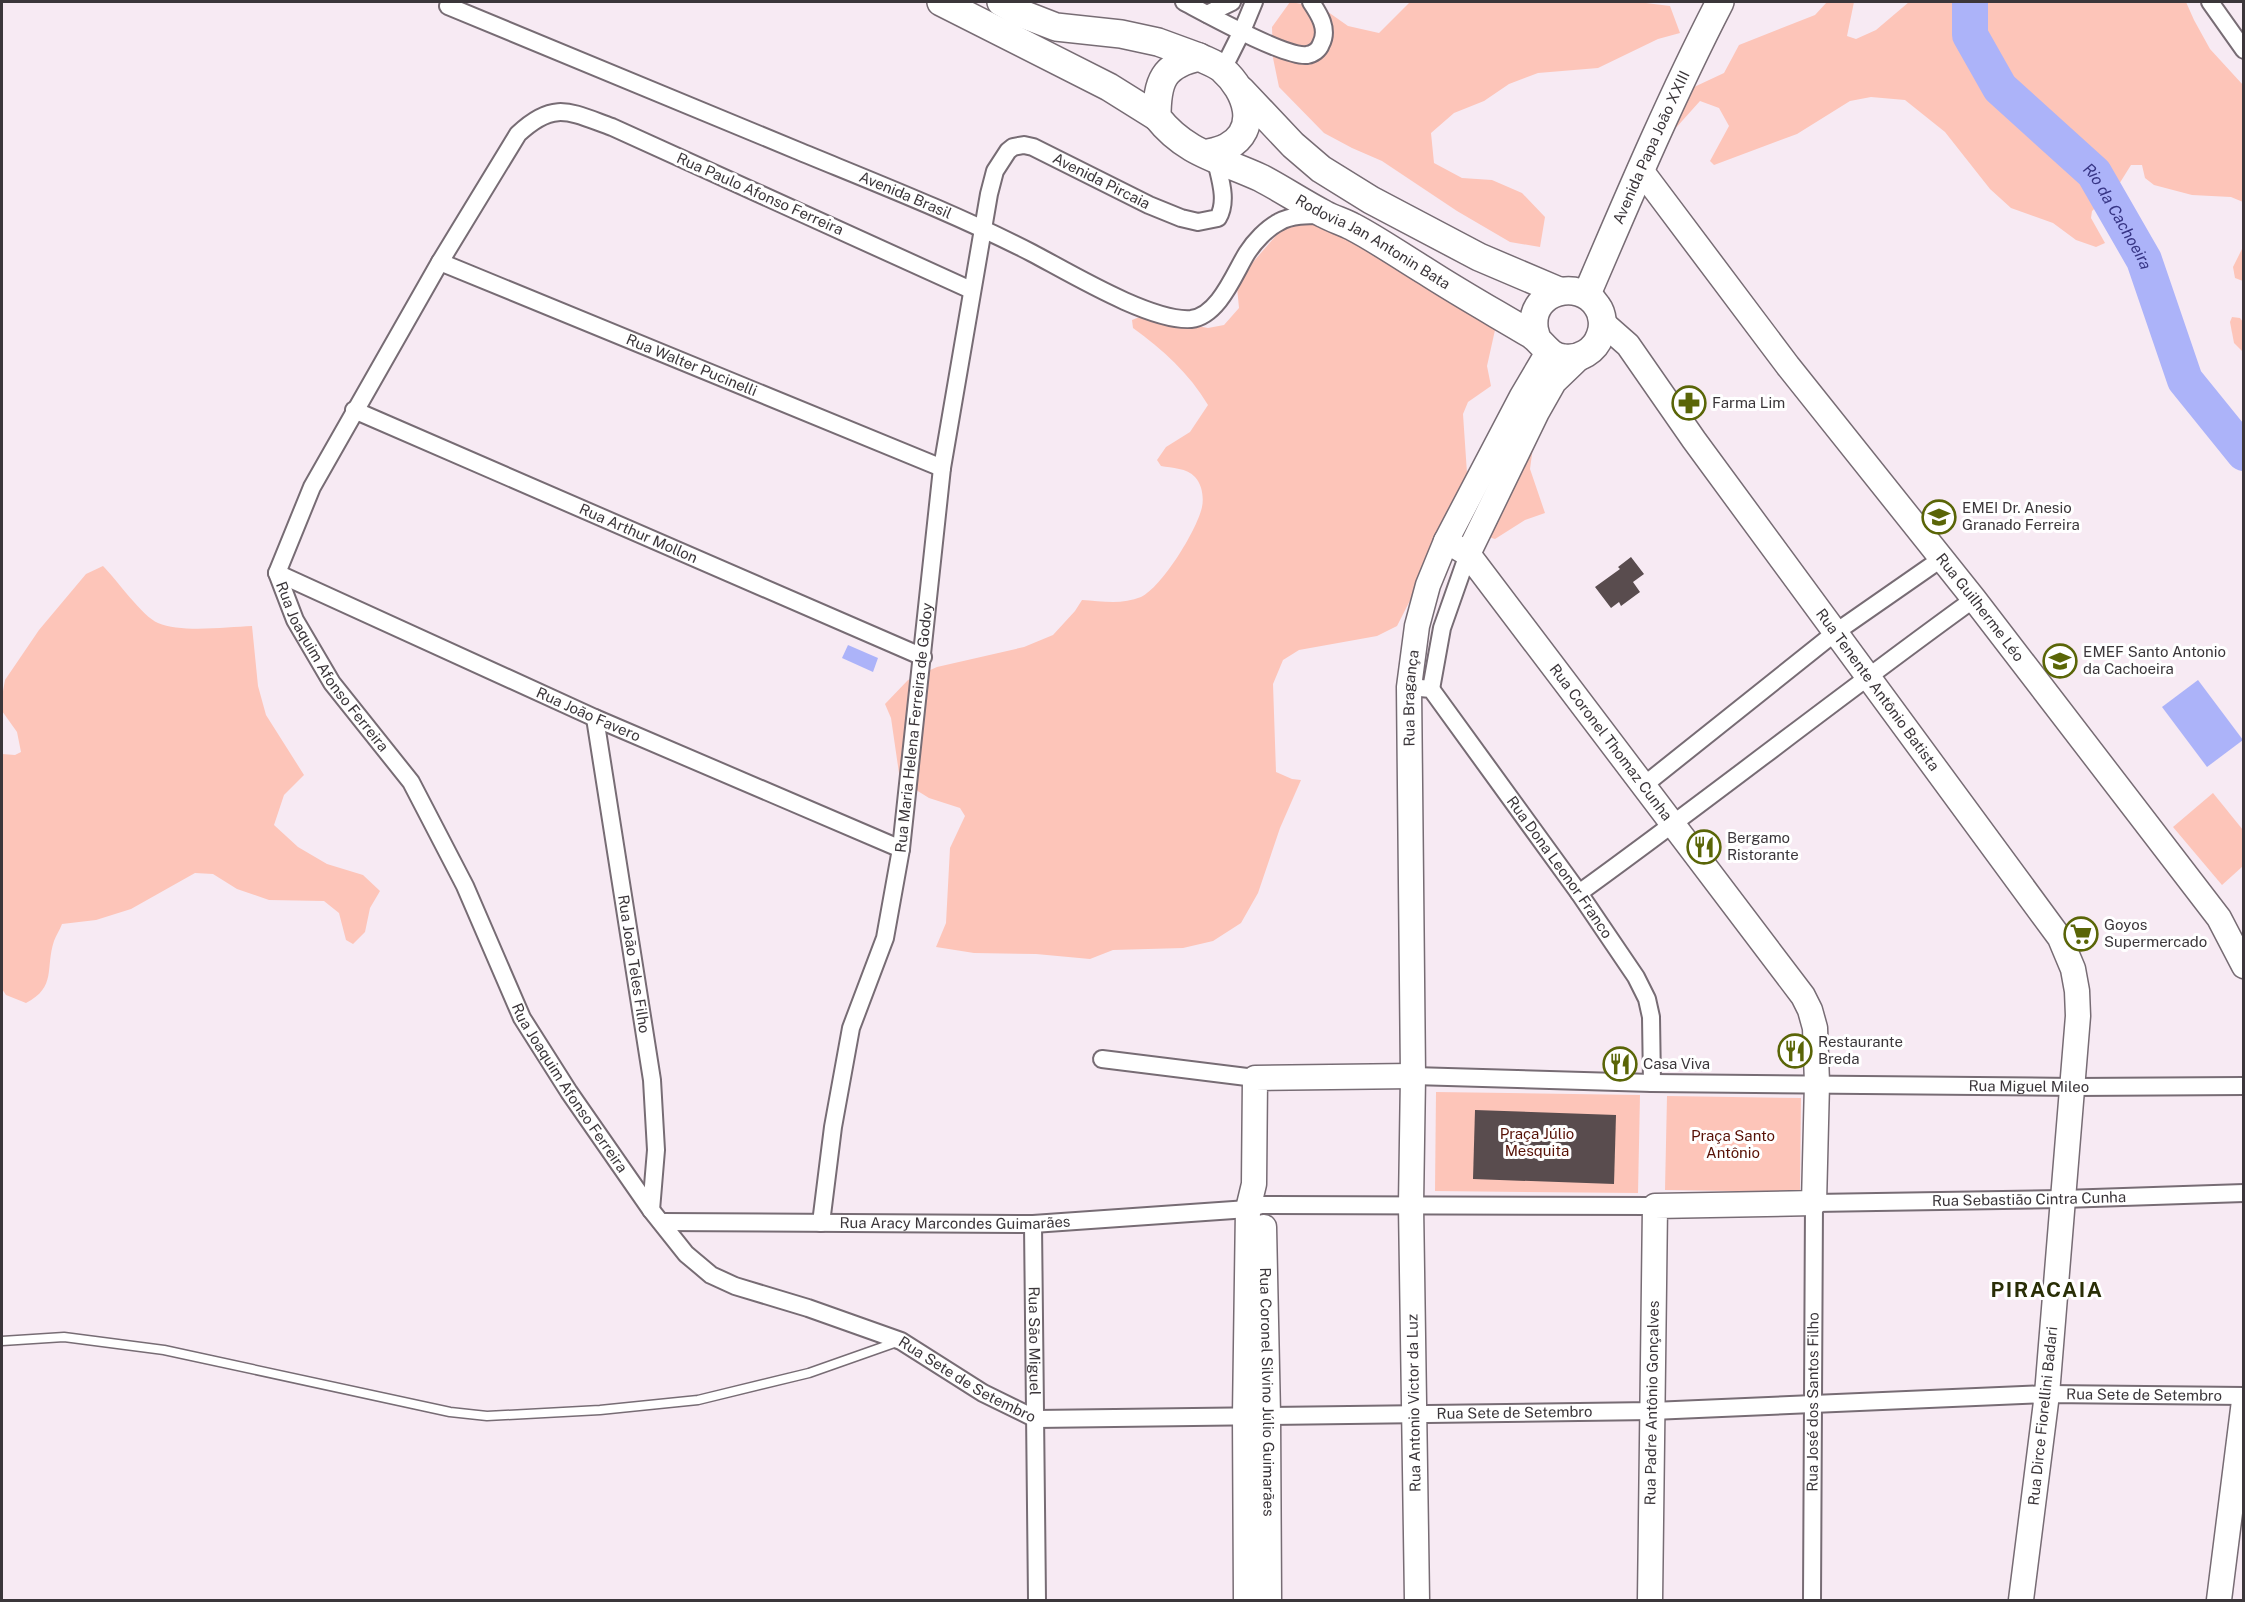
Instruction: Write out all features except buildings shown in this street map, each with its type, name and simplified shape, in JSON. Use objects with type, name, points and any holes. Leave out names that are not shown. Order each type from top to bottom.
[{"type":"main road","points":[[941,2],[1109,87],[1157,117],[1168,131],[1185,145],[1210,157],[1242,134],[1248,119],[1248,109],[1240,89]]},
{"type":"main road","points":[[1001,2],[1020,13],[1056,27],[1121,34],[1158,42],[1199,57],[1223,69],[1293,145],[1321,169],[1351,188],[1479,257],[1558,291]]},
{"type":"main road","name":"Avenida Papa João XXIII","points":[[1587,294],[1640,169],[1720,2]]},
{"type":"main road","points":[[1157,117],[1159,87],[1164,74],[1174,65],[1199,57]]},
{"type":"main road","name":"Rodovia Jan Antonin Bata","points":[[1210,157],[1260,178],[1354,228],[1543,346]]},
{"type":"main road","points":[[1573,290],[1587,294],[1598,307],[1603,323],[1600,337],[1592,349],[1580,357],[1563,358],[1543,346],[1534,325],[1537,310],[1545,298],[1558,291],[1573,290]]},
{"type":"street","points":[[1184,2],[1277,48],[1300,55],[1309,55],[1318,50],[1323,42],[1323,23],[1311,2]]},
{"type":"street","points":[[1207,14],[1232,2]]},
{"type":"street","points":[[1223,69],[1254,2]]},
{"type":"street","points":[[2210,2],[2244,50]]},
{"type":"street","name":"Avenida Brasil","points":[[448,6],[982,228],[1127,302],[1171,317],[1194,319],[1209,310],[1225,293],[1247,253],[1279,221],[1325,214]]},
{"type":"street","name":"Rua Paulo Afonso Ferreira","points":[[546,113],[559,111],[612,127],[971,290]]},
{"type":"street","name":"Rua Joaquim Afonso Ferreira","points":[[546,113],[532,120],[518,134],[440,262],[312,487],[277,573],[295,620],[332,683],[411,782],[465,886],[522,1018],[569,1092],[656,1216]]},
{"type":"street","name":"Avenida Pircaia","points":[[982,228],[995,171],[1003,156],[1013,147],[1024,145],[1033,147],[1149,205],[1198,222],[1218,218],[1222,211],[1223,200],[1210,157]]},
{"type":"street","name":"Rua Guilherme Léo","points":[[1640,169],[1788,366],[1974,598],[2220,918],[2244,966]]},
{"type":"street","name":"Rua Maria Helena Ferreira de Godoy","points":[[821,1223],[833,1127],[852,1028],[885,938],[901,849],[942,468],[982,228]]},
{"type":"street","name":"Rua Walter Pucinelli","points":[[440,262],[942,468]]},
{"type":"street","name":"Rua Tenente Antônio Batista","points":[[1603,323],[1628,345],[1694,440],[2060,938],[2073,969],[2077,991],[2074,1087]]},
{"type":"street","name":"Rua Bragança","points":[[1413,1076],[1420,688],[1417,626],[1428,585],[1446,541],[1522,396],[1543,346]]},
{"type":"street","name":"Rua Bragança","points":[[1420,688],[1468,554],[1554,382],[1580,357]]},
{"type":"street","name":"Rua Arthur Mollon","points":[[354,410],[923,657]]},
{"type":"street","name":"Rua Coronel Thomaz Cunha","points":[[1446,541],[1468,554],[1803,996],[1815,1028],[1817,1083]]},
{"type":"street","points":[[1643,786],[1836,632],[1941,559]]},
{"type":"street","name":"Rua João Favero","points":[[277,573],[595,718],[901,849]]},
{"type":"street","points":[[1579,893],[1974,598]]},
{"type":"street","name":"Rua Dona Leonor Franco","points":[[1420,688],[1579,893],[1636,977],[1647,999],[1651,1017],[1653,1083]]},
{"type":"street","name":"Rua João Teles Filho","points":[[595,718],[652,1080],[656,1150],[656,1216]]},
{"type":"street","points":[[1102,1059],[1255,1077],[1413,1076],[1653,1083],[1817,1083],[1814,1203],[1655,1206],[1410,1205],[1413,1076]]},
{"type":"street","name":"Rua Coronel Silvino Júlio Guimarães","points":[[1255,1077],[1257,1415],[1269,1600]]},
{"type":"street","name":"Rua Miguel Mileo","points":[[1817,1083],[2074,1087],[2244,1086]]},
{"type":"street","name":"Rua Dirce Fiorellini Badari","points":[[2021,1600],[2047,1394],[2074,1087]]},
{"type":"street","name":"Rua Sebastião Cintra Cunha","points":[[1814,1203],[2244,1193]]},
{"type":"street","name":"Rua Aracy Marcondes Guimarães","points":[[656,1216],[821,1223],[1033,1224],[1254,1199],[1410,1205]]},
{"type":"street","name":"Rua José dos Santos Filho","points":[[1812,1600],[1814,1203]]},
{"type":"street","name":"Rua Antonio Victor da Luz","points":[[1410,1205],[1417,1600]]},
{"type":"street","name":"Rua Padre Antônio Gonçalves","points":[[1650,1600],[1655,1206]]},
{"type":"street","name":"Rua Sete de Setembro","points":[[656,1216],[686,1254],[711,1275],[735,1286],[808,1308],[901,1341],[983,1393],[1036,1419],[1652,1411],[2047,1394],[2244,1398]]},
{"type":"street","name":"Rua São Miguel","points":[[1033,1224],[1037,1600]]},
{"type":"street","points":[[2219,1600],[2244,1398]]},
{"type":"street","name":"Rua Coronel Silvino Júlio Guimarães","points":[[1246,1600],[1257,1415]]},
{"type":"lane","points":[[2,1341],[64,1337],[164,1350],[450,1412],[487,1416],[600,1410],[698,1400],[809,1373],[901,1341]]},
{"type":"green space","points":[[1290,2],[1321,7],[1348,26],[1379,33],[1410,2],[1638,2],[1670,6],[1680,33],[1658,39],[1598,68],[1538,73],[1509,84],[1484,101],[1454,113],[1431,133],[1434,163],[1462,178],[1492,180],[1522,193],[1545,217],[1540,247],[1510,242],[1457,211],[1382,161],[1324,133],[1279,87],[1273,58],[1272,27]]},
{"type":"green space","points":[[1827,2],[1854,2],[1847,36],[1856,39],[1876,30],[1909,2],[2186,2],[2210,49],[2243,85],[2243,202],[2231,197],[2192,195],[2154,185],[2145,178],[2142,165],[2131,165],[2116,189],[2092,211],[2091,218],[2105,243],[2096,247],[2076,240],[2053,223],[2011,208],[1990,189],[1945,132],[1905,100],[1871,97],[1850,101],[1797,134],[1714,165],[1710,161],[1729,126],[1719,108],[1700,101],[1674,130],[1666,130],[1677,95],[1724,73],[1739,45],[1815,15]]},
{"type":"green space","points":[[1319,220],[1488,304],[1495,330],[1487,366],[1491,386],[1468,402],[1463,414],[1468,488],[1536,424],[1530,469],[1545,513],[1525,520],[1495,539],[1456,527],[1446,530],[1397,626],[1377,636],[1299,650],[1283,660],[1273,684],[1276,772],[1301,780],[1280,828],[1258,893],[1241,923],[1213,941],[1183,948],[1113,950],[1090,959],[1036,954],[974,953],[936,947],[946,923],[950,848],[965,816],[960,808],[929,798],[900,780],[891,718],[885,704],[908,680],[937,667],[1024,647],[1053,635],[1082,600],[1126,601],[1141,597],[1159,582],[1186,543],[1199,517],[1203,500],[1199,483],[1192,474],[1161,466],[1157,460],[1166,447],[1190,432],[1208,405],[1201,393],[1175,363],[1133,328],[1132,320],[1142,316],[1208,328],[1224,325],[1239,308],[1237,287],[1240,277],[1286,224]]},
{"type":"green space","points":[[2243,247],[2243,281],[2235,278],[2233,267]]},
{"type":"green space","points":[[2232,317],[2240,318],[2243,322],[2243,352],[2234,343],[2230,322]]},
{"type":"green space","points":[[103,566],[137,606],[158,623],[191,629],[252,626],[258,686],[266,715],[304,775],[284,795],[274,825],[298,847],[327,864],[363,875],[380,891],[370,908],[365,932],[353,944],[346,940],[339,913],[324,901],[269,900],[237,889],[213,874],[195,873],[131,909],[96,920],[62,924],[51,951],[46,983],[36,997],[26,1003],[6,995],[2,989],[2,754],[15,755],[21,752],[17,732],[2,711],[5,680],[39,630],[86,574]]},
{"type":"green space","points":[[2213,793],[2243,830],[2243,866],[2222,885],[2173,827]]},
{"type":"green space","name":"Praça Júlio Mesquita","points":[[1436,1092],[1640,1095],[1638,1193],[1435,1191]]},
{"type":"green space","name":"Praça Santo Antônio","points":[[1667,1096],[1801,1098],[1800,1192],[1665,1190]]},
{"type":"water","points":[[848,645],[878,658],[873,672],[842,658]]},
{"type":"water","points":[[2198,680],[2243,740],[2207,767],[2162,707]]},
{"type":"waterway","name":"Rio da Cachoeira","points":[[1970,2],[1970,35],[2000,88],[2094,173],[2144,260],[2185,380],[2244,453]]},
{"type":"place","name":"Farma Lim","points":[[1689,403]]},
{"type":"place","name":"EMEI Dr. Anesio Granado Ferreira","points":[[1939,517]]},
{"type":"place","name":"EMEF Santo Antonio da Cachoeira","points":[[2060,661]]},
{"type":"place","name":"Bergamo Ristorante","points":[[1704,847]]},
{"type":"place","name":"Goyos Supermercado","points":[[2081,934]]},
{"type":"place","name":"Restaurante Breda","points":[[1795,1051]]},
{"type":"place","name":"Casa Viva","points":[[1620,1064]]},
{"type":"district","name":"PIRACAIA","points":[[2047,1290]]}]
